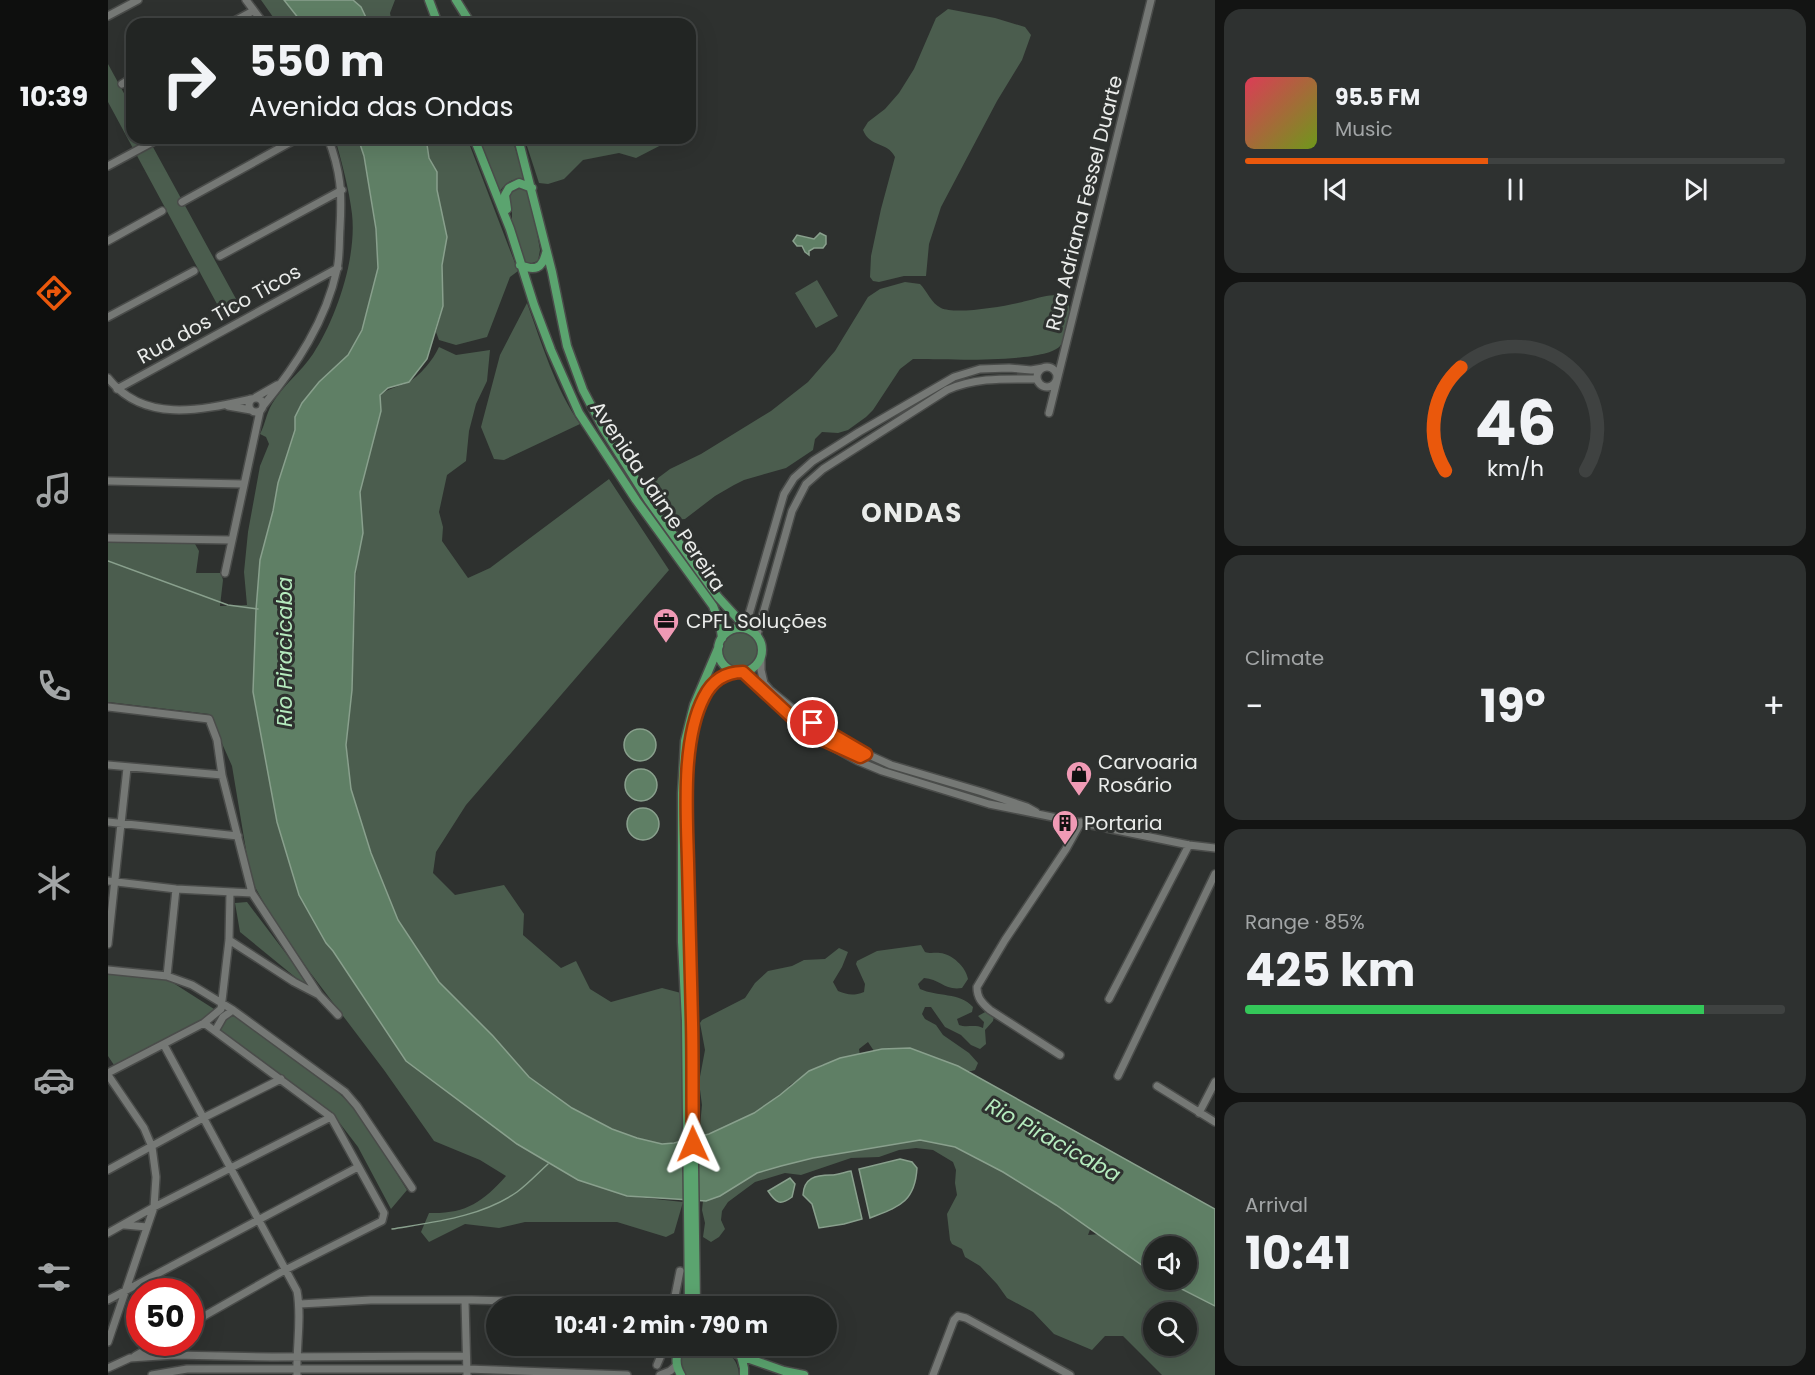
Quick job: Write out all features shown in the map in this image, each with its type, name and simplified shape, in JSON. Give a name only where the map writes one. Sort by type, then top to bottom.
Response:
[{"type":"main road","points":[[429,0],[436,18]]},
{"type":"main road","points":[[456,0],[467,18]]},
{"type":"main road","name":"Avenida Jaime Pereira","points":[[476,144],[510,229],[520,265],[551,350],[579,413],[636,500],[713,606],[720,624],[720,642]]},
{"type":"main road","name":"Avenida Jaime Pereira","points":[[520,144],[547,250],[567,346],[583,390],[603,428],[649,501],[718,597],[744,628]]},
{"type":"main road","points":[[510,229],[505,195],[508,188],[519,183],[532,188]]},
{"type":"main road","points":[[520,265],[536,268],[544,262],[547,250]]},
{"type":"main road","points":[[690,1130],[692,1024],[686,798],[689,759],[694,727],[703,699],[713,684],[739,671],[753,668],[760,659],[762,651],[757,635],[744,628],[731,630],[720,642],[694,705],[685,741],[682,793],[682,942],[696,1296]]},
{"type":"main road","points":[[720,642],[718,653],[723,664],[739,671]]},
{"type":"main road","points":[[689,1296],[692,1210]]},
{"type":"main road","points":[[677,1356],[677,1365],[681,1375]]},
{"type":"main road","points":[[741,1356],[744,1375]]},
{"type":"main road","points":[[741,1356],[784,1371],[804,1375]]},
{"type":"street","points":[[108,16],[138,0]]},
{"type":"street","points":[[246,0],[260,18]]},
{"type":"street","name":"Rua Adriana Fessel Duarte","points":[[1049,413],[1151,0]]},
{"type":"street","points":[[240,18],[254,10]]},
{"type":"street","points":[[122,84],[126,82]]},
{"type":"street","points":[[108,166],[149,144]]},
{"type":"street","points":[[182,202],[287,144]]},
{"type":"street","points":[[222,405],[251,410],[262,408],[302,354],[316,325],[338,268],[342,190],[339,171],[330,144]]},
{"type":"street","points":[[220,256],[342,190]]},
{"type":"street","points":[[108,241],[162,211]]},
{"type":"street","name":"Rua dos Tico Ticos","points":[[117,389],[338,268]]},
{"type":"street","points":[[108,317],[194,271]]},
{"type":"street","points":[[744,628],[759,584],[777,511],[784,494],[794,478],[813,461],[954,377],[980,369],[1031,370],[1043,368],[1053,369],[1057,374],[1057,381],[1048,387],[1041,385],[1037,379],[1037,374],[1043,368]]},
{"type":"street","points":[[108,378],[117,389],[137,402],[157,409],[192,409],[222,405],[254,398],[282,383]]},
{"type":"street","points":[[757,635],[792,511],[800,494],[813,478],[834,461],[954,387],[974,380],[1037,379]]},
{"type":"street","points":[[225,573],[243,484],[262,408],[262,400],[254,398]]},
{"type":"street","points":[[251,410],[248,405],[254,398]]},
{"type":"street","points":[[108,481],[243,484]]},
{"type":"street","points":[[108,538],[231,540]]},
{"type":"street","points":[[760,659],[764,683],[770,690],[813,723],[866,754],[897,767],[1027,807],[1041,815]]},
{"type":"street","points":[[739,671],[796,721],[825,741],[868,765],[989,804],[1189,845],[1215,848]]},
{"type":"street","points":[[108,707],[209,719],[217,740],[222,776],[252,893],[319,995],[338,1015]]},
{"type":"street","points":[[825,741],[860,757],[866,754]]},
{"type":"street","points":[[108,765],[222,776]]},
{"type":"street","points":[[108,944],[112,881],[122,824],[127,768]]},
{"type":"street","points":[[949,791],[977,797],[982,792]]},
{"type":"street","points":[[989,804],[1027,807]]},
{"type":"street","points":[[108,822],[238,836]]},
{"type":"street","points":[[1060,1055],[990,1010],[981,1002],[977,987],[1005,940],[1062,856],[1081,822]]},
{"type":"street","points":[[1109,999],[1189,845]]},
{"type":"street","points":[[1118,1076],[1215,874]]},
{"type":"street","points":[[112,881],[176,889],[252,893]]},
{"type":"street","points":[[167,976],[176,889]]},
{"type":"street","points":[[130,1278],[154,1207],[156,1177],[152,1147],[144,1128],[108,1074],[204,1023],[221,1010],[230,940],[230,892]]},
{"type":"street","points":[[230,940],[294,982],[319,995]]},
{"type":"street","points":[[108,970],[167,976],[192,985],[233,1010],[345,1092],[362,1113],[412,1188]]},
{"type":"street","points":[[215,998],[226,976]]},
{"type":"street","points":[[215,1031],[223,1017],[233,1010]]},
{"type":"street","points":[[204,1023],[331,1117],[384,1214],[382,1221],[285,1270],[204,1316]]},
{"type":"street","points":[[164,1045],[297,1291],[300,1304],[297,1372]]},
{"type":"street","points":[[108,1170],[280,1079]]},
{"type":"street","points":[[1199,1113],[1215,1082]]},
{"type":"street","points":[[1157,1086],[1215,1122]]},
{"type":"street","points":[[108,1233],[154,1207],[331,1117]]},
{"type":"street","points":[[147,1278],[358,1167]]},
{"type":"street","points":[[122,1225],[147,1227]]},
{"type":"street","points":[[675,1296],[680,1271]]},
{"type":"street","points":[[108,1300],[126,1289]]},
{"type":"street","points":[[108,1342],[126,1289]]},
{"type":"street","points":[[300,1304],[371,1300],[486,1301]]},
{"type":"street","points":[[465,1301],[467,1372]]},
{"type":"street","points":[[933,1375],[954,1320],[958,1316],[966,1318],[1070,1375]]},
{"type":"street","points":[[130,1358],[185,1354],[466,1356]]},
{"type":"street","points":[[108,1368],[134,1356]]},
{"type":"street","points":[[657,1365],[660,1356]]},
{"type":"street","points":[[660,1375],[677,1365]]},
{"type":"street","points":[[152,1375],[187,1369],[627,1375]]},
{"type":"shaded area","points":[[261,0],[284,0],[298,18],[274,18]]},
{"type":"shaded area","points":[[353,0],[395,0],[390,13],[391,18],[366,18],[361,7]]},
{"type":"shaded area","points":[[948,9],[995,18],[1025,27],[1031,35],[1022,60],[997,101],[941,207],[929,244],[926,276],[904,276],[879,282],[873,281],[870,277],[871,256],[895,157],[888,149],[870,140],[863,130],[868,122],[885,109],[899,93],[914,69],[936,18]]},
{"type":"shaded area","points":[[108,64],[126,97],[126,135],[108,102]]},
{"type":"shaded area","points":[[131,144],[151,144],[241,308],[224,317]]},
{"type":"shaded area","points":[[336,144],[360,144],[376,229],[378,268],[362,330],[348,355],[319,382],[302,403],[295,417],[295,430],[278,483],[273,511],[253,692],[277,822],[299,895],[326,943],[406,1061],[517,1144],[555,1167],[627,1196],[683,1202],[674,1233],[666,1237],[617,1222],[525,1222],[499,1228],[465,1224],[429,1242],[421,1232],[429,1213],[453,1211],[472,1205],[481,1200],[506,1176],[480,1160],[434,1141],[309,971],[269,912],[251,880],[232,766],[209,714],[108,702],[108,542],[195,544],[199,551],[196,573],[221,573],[223,580],[220,606],[247,605],[244,572],[248,532],[260,466],[269,444],[266,437],[260,434],[276,397],[313,354],[337,306],[348,268],[353,231],[347,186]]},
{"type":"shaded area","points":[[427,144],[469,144],[518,271],[510,277],[487,337],[456,345],[439,340],[436,332],[443,306],[442,265],[447,237],[437,190],[437,172],[429,158]]},
{"type":"shaded area","points":[[480,144],[514,144],[525,181],[511,181],[500,191]]},
{"type":"shaded area","points":[[526,144],[663,144],[636,158],[619,153],[583,160],[564,179],[548,184],[539,183]]},
{"type":"shaded area","points":[[520,188],[528,192],[531,198],[540,250],[538,261],[529,264],[524,262],[512,227],[510,193]]},
{"type":"shaded area","points":[[817,280],[838,316],[816,328],[795,293]]},
{"type":"shaded area","points":[[905,282],[920,284],[934,303],[941,308],[958,311],[995,307],[1049,296],[1065,298],[1069,310],[1064,340],[1060,346],[1050,352],[1034,356],[967,360],[913,359],[900,369],[873,410],[848,430],[838,433],[822,432],[815,439],[813,450],[786,468],[744,480],[715,496],[685,519],[674,520],[661,502],[654,481],[670,469],[701,454],[771,411],[808,382],[835,351],[868,297],[880,289]]},
{"type":"shaded area","points":[[527,303],[556,381],[580,424],[504,460],[494,459],[481,427],[500,355]]},
{"type":"shaded area","points":[[439,347],[456,355],[490,350],[487,381],[476,404],[469,431],[466,461],[447,475],[439,512],[443,527],[442,541],[468,578],[490,568],[609,479],[669,570],[466,805],[436,852],[433,873],[455,895],[504,885],[524,914],[523,935],[561,968],[576,961],[590,989],[611,1002],[662,988],[681,993],[683,1142],[662,1144],[637,1138],[612,1129],[572,1108],[529,1077],[493,1036],[439,982],[398,920],[371,853],[351,789],[346,745],[352,690],[359,492],[381,411],[380,395],[417,376],[430,362]]},
{"type":"shaded area","points":[[740,632],[753,637],[758,650],[753,663],[740,668],[727,663],[722,650],[727,637]]},
{"type":"shaded area","points":[[247,902],[309,984],[306,986],[240,932],[235,903]]},
{"type":"shaded area","points":[[921,945],[925,952],[945,954],[954,959],[967,974],[968,979],[962,988],[951,988],[924,978],[918,984],[920,989],[968,1002],[973,1007],[972,1012],[957,1019],[959,1025],[983,1028],[984,1022],[978,1016],[987,1011],[994,1016],[993,1021],[985,1030],[986,1044],[980,1049],[945,1027],[931,1007],[925,1007],[922,1014],[925,1019],[936,1025],[943,1035],[969,1053],[978,1063],[975,1070],[964,1071],[934,1057],[876,1054],[868,1042],[859,1049],[860,1055],[821,1065],[790,1085],[779,1100],[728,1129],[699,1137],[702,1105],[699,1082],[705,1050],[700,1023],[702,1020],[745,998],[755,983],[768,971],[792,966],[804,960],[825,959],[839,948],[848,952],[833,982],[838,991],[851,994],[864,992],[865,984],[856,964],[857,961],[877,951]]},
{"type":"shaded area","points":[[108,973],[167,979],[215,1011],[203,1021],[116,1068],[108,1056]]},
{"type":"shaded area","points":[[236,1015],[330,1085],[356,1109],[407,1190],[391,1209],[358,1147],[332,1113],[220,1033],[224,1019]]},
{"type":"shaded area","points":[[947,1132],[1091,1227],[1088,1235],[1100,1234],[1143,1261],[1143,1290],[1197,1290],[1197,1284],[1215,1290],[1215,1375],[1162,1375],[1143,1356],[1123,1336],[1105,1336],[1092,1350],[1054,1334],[1033,1312],[1007,1298],[980,1266],[965,1257],[962,1249],[952,1244],[950,1240],[947,1214],[957,1195],[956,1170],[953,1162],[933,1150],[916,1148],[899,1150],[879,1157],[851,1158],[801,1175],[785,1173],[755,1182],[728,1202],[722,1211],[721,1220],[725,1229],[711,1242],[703,1237],[705,1223],[702,1210],[703,1201],[752,1164]]},
{"type":"shaded area","points":[[681,1356],[730,1356],[734,1359],[739,1375],[686,1375]]},
{"type":"water","points":[[284,0],[353,0],[361,7],[366,18],[298,18]]},
{"type":"water","name":"Rio Piracicaba","points":[[360,144],[427,144],[429,158],[437,172],[437,190],[447,237],[442,265],[443,306],[427,359],[409,382],[388,388],[380,395],[381,411],[360,492],[363,533],[355,573],[352,690],[346,745],[351,789],[371,853],[398,920],[439,982],[493,1036],[529,1077],[572,1108],[612,1129],[662,1144],[709,1134],[754,1113],[809,1071],[840,1058],[882,1049],[910,1048],[958,1066],[1215,1209],[1215,1306],[1184,1290],[1197,1290],[1197,1236],[1143,1236],[1143,1266],[1056,1205],[1003,1172],[955,1147],[920,1140],[813,1158],[757,1173],[720,1196],[706,1201],[627,1196],[578,1180],[517,1144],[406,1061],[326,943],[299,895],[277,822],[253,692],[260,560],[278,483],[295,430],[295,417],[302,403],[319,382],[348,355],[362,330],[378,268],[376,229]]},
{"type":"water","points":[[820,233],[826,236],[826,244],[823,248],[814,248],[809,251],[809,255],[802,246],[797,246],[793,241],[797,235],[814,239]]},
{"type":"water","points":[[640,729],[651,734],[656,745],[651,756],[640,761],[629,756],[624,745],[629,734]]},
{"type":"water","points":[[641,769],[652,774],[657,785],[652,796],[641,801],[630,796],[625,785],[630,774]]},
{"type":"water","points":[[643,808],[654,813],[659,824],[654,835],[643,840],[632,835],[627,824],[632,813]]},
{"type":"water","points":[[900,1159],[912,1162],[917,1168],[913,1189],[897,1207],[870,1218],[859,1169]]},
{"type":"water","points":[[851,1171],[862,1219],[819,1228],[812,1204],[803,1195],[808,1181],[815,1177]]},
{"type":"water","points":[[790,1178],[795,1184],[792,1197],[784,1202],[776,1201],[768,1191]]},
{"type":"waterway","points":[[108,561],[228,605],[258,609]]},
{"type":"waterway","points":[[392,1229],[457,1217],[488,1207],[517,1192],[548,1164]]},
{"type":"place","name":"CPFL Soluções","points":[[666,644]]},
{"type":"place","name":"Carvoaria Rosário","points":[[1079,797]]},
{"type":"place","name":"Portaria","points":[[1065,846]]},
{"type":"district","name":"ONDAS","points":[[912,513]]},
{"type":"route","points":[[693,1144],[686,798],[690,744],[694,727],[703,699],[713,684],[734,671],[743,672],[796,721],[825,741],[860,757],[866,754],[813,723]]}]
